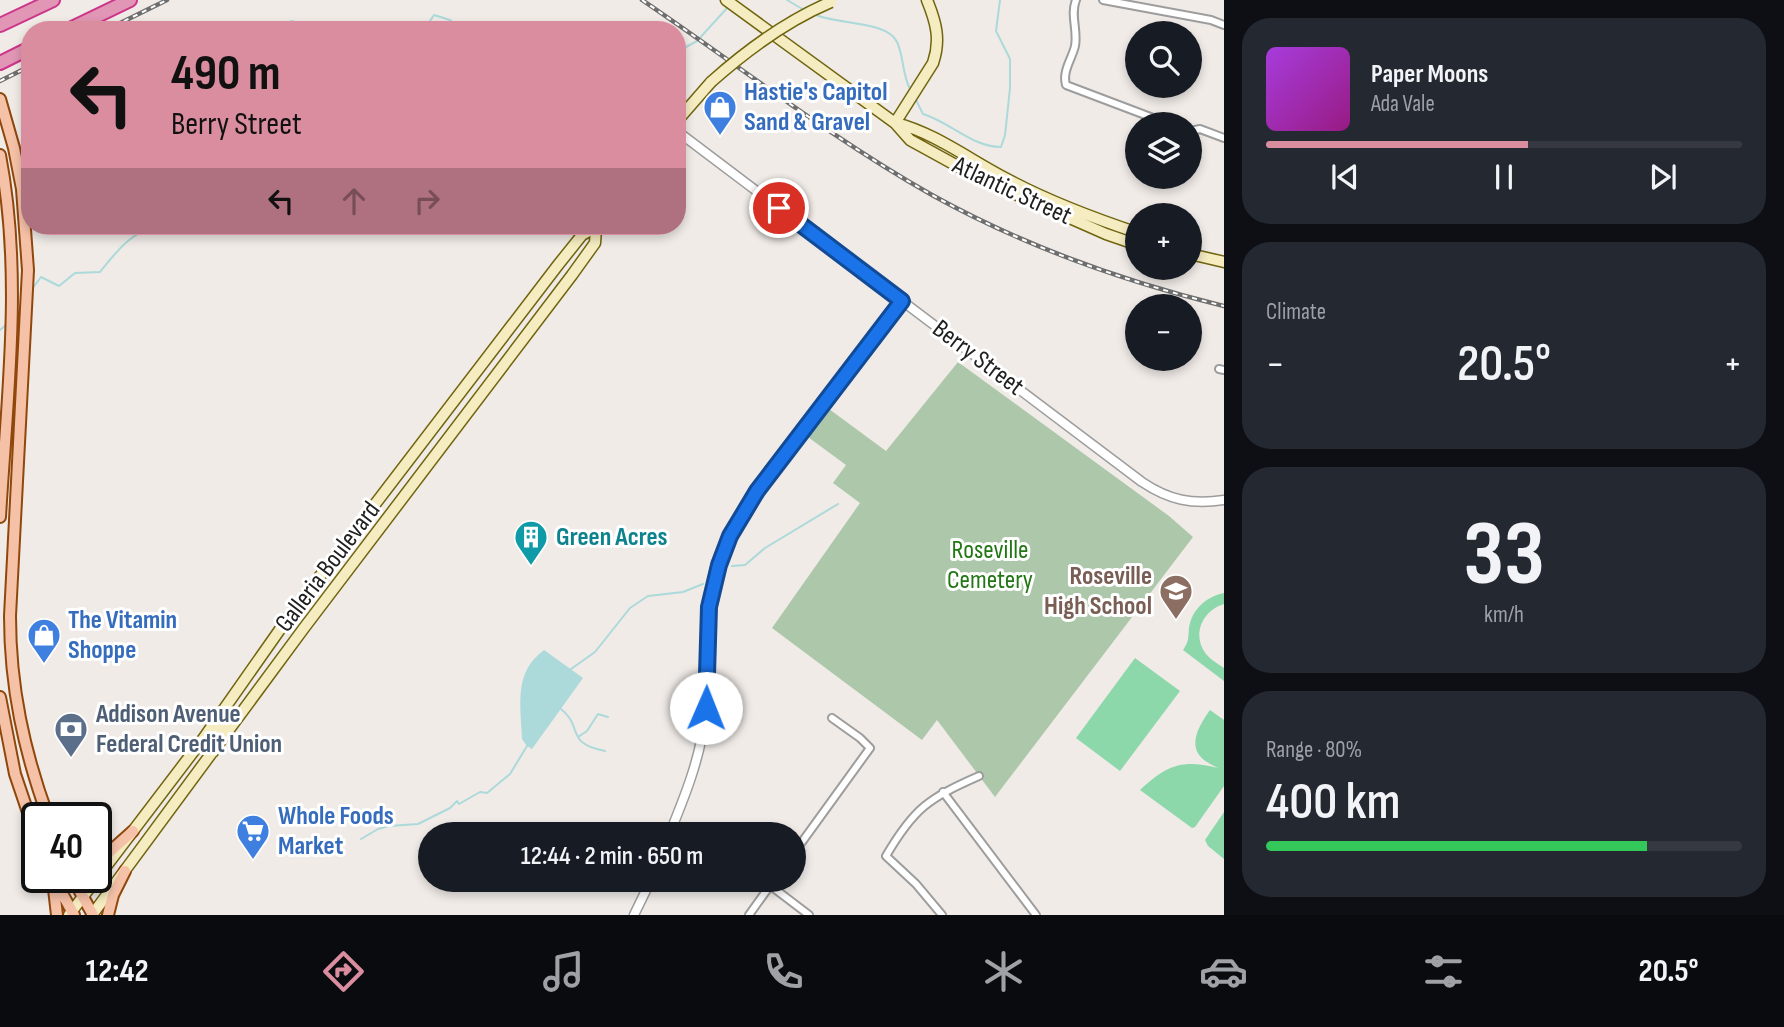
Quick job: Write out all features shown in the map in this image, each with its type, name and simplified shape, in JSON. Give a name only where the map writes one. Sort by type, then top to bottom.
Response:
[{"type":"highway","points":[[0,25],[52,0]]},
{"type":"highway","points":[[87,21],[130,0]]},
{"type":"highway","points":[[0,63],[21,52]]},
{"type":"main road","name":"Atlantic Street","points":[[726,0],[895,123],[910,140],[981,179],[1125,241]]},
{"type":"main road","points":[[895,123],[937,53],[936,24],[927,0]]},
{"type":"main road","points":[[686,111],[711,82],[759,42],[810,11],[833,1]]},
{"type":"main road","points":[[0,99],[21,184]]},
{"type":"main road","name":"Atlantic Street","points":[[895,123],[918,128],[1020,186],[1125,228]]},
{"type":"main road","points":[[0,155],[12,242],[13,286],[0,517]]},
{"type":"main road","points":[[1026,200],[1037,200],[1096,225],[1107,222]]},
{"type":"main road","points":[[26,235],[28,285],[5,636],[19,722],[43,802]]},
{"type":"main road","name":"Galleria Boulevard","points":[[72,914],[187,761],[288,618],[582,235]]},
{"type":"main road","name":"Galleria Boulevard","points":[[93,915],[572,275],[594,243],[596,235]]},
{"type":"main road","points":[[1202,257],[1224,262]]},
{"type":"main road","points":[[213,752],[211,741],[248,687],[251,672]]},
{"type":"main road","points":[[0,697],[15,774],[24,802]]},
{"type":"main road","points":[[112,850],[133,831]]},
{"type":"main road","points":[[108,915],[115,890],[125,871]]},
{"type":"main road","points":[[55,893],[57,915]]},
{"type":"main road","points":[[61,893],[72,914]]},
{"type":"main road","points":[[80,893],[93,915]]},
{"type":"street","points":[[1076,0],[1073,14],[1076,40],[1065,76],[1066,85],[1137,112]]},
{"type":"street","points":[[1103,0],[1211,20],[1224,26]]},
{"type":"street","points":[[1202,130],[1224,138]]},
{"type":"street","name":"Berry Street","points":[[686,138],[1154,491],[1187,502],[1224,500]]},
{"type":"street","points":[[676,822],[700,750],[706,708],[707,618],[715,577],[726,546],[739,517],[757,491],[902,301]]},
{"type":"street","points":[[806,836],[870,748],[832,718]]},
{"type":"street","points":[[942,915],[916,884],[886,856],[921,808],[943,792],[979,776]]},
{"type":"street","points":[[943,792],[1036,915]]},
{"type":"street","points":[[635,915],[646,892]]},
{"type":"street","points":[[749,915],[766,892]]},
{"type":"street","points":[[782,892],[809,915]]},
{"type":"green space","name":"Roseville Cemetery","points":[[958,362],[1169,516],[1193,537],[995,797],[937,720],[922,740],[772,628],[860,503],[833,483],[846,465],[808,437],[829,409],[886,451]]},
{"type":"green space","points":[[1224,593],[1224,604],[1205,617],[1200,639],[1206,654],[1224,668],[1224,681],[1183,650],[1193,615],[1211,597]]},
{"type":"green space","points":[[1135,658],[1180,691],[1120,771],[1076,738]]},
{"type":"green space","points":[[1210,710],[1224,720],[1224,786],[1192,828],[1140,790],[1176,766],[1194,764],[1218,768],[1204,760],[1195,742],[1199,728]]},
{"type":"green space","points":[[1224,812],[1224,859],[1208,846],[1205,840]]},
{"type":"water","points":[[544,650],[583,678],[532,749],[522,739],[521,690],[527,669]]},
{"type":"waterway","points":[[787,0],[804,10]]},
{"type":"waterway","points":[[916,100],[923,114],[980,143],[1001,147],[1005,135],[1010,88],[1010,59],[996,31],[1000,0]]},
{"type":"waterway","points":[[686,47],[697,41],[728,7]]},
{"type":"waterway","points":[[430,21],[434,15],[451,21]]},
{"type":"waterway","points":[[816,15],[873,27],[892,35],[897,42],[910,89]]},
{"type":"waterway","points":[[32,289],[41,277],[59,286],[75,273],[100,272],[118,250],[136,235]]},
{"type":"waterway","points":[[0,330],[7,324]]},
{"type":"waterway","points":[[732,566],[745,565],[765,548],[838,504]]},
{"type":"waterway","points":[[571,669],[595,652],[630,608],[648,596],[683,592],[703,584]]},
{"type":"waterway","points":[[561,709],[584,744],[605,751]]},
{"type":"waterway","points":[[578,737],[587,731],[598,714],[608,717]]},
{"type":"waterway","points":[[361,839],[389,826],[418,824],[450,808],[457,801],[459,804],[480,792],[487,793],[510,774],[527,746]]},
{"type":"railway","points":[[124,21],[167,0]]},
{"type":"railway","points":[[642,0],[672,21]]},
{"type":"railway","points":[[686,31],[858,150],[967,213],[1074,260],[1148,285],[1224,306]]},
{"type":"railway","points":[[0,81],[21,70]]},
{"type":"place","name":"Hastie's Capitol Sand & Gravel","points":[[720,137]]},
{"type":"place","name":"Green Acres","points":[[531,567]]},
{"type":"place","name":"Roseville High School","points":[[1176,621]]},
{"type":"place","name":"The Vitamin Shoppe","points":[[44,665]]},
{"type":"place","name":"Addison Avenue Federal Credit Union","points":[[71,759]]},
{"type":"place","name":"Whole Foods Market","points":[[253,861]]},
{"type":"route","points":[[706,708],[706,627],[709,607],[715,577],[739,517],[902,301],[779,208]]}]
